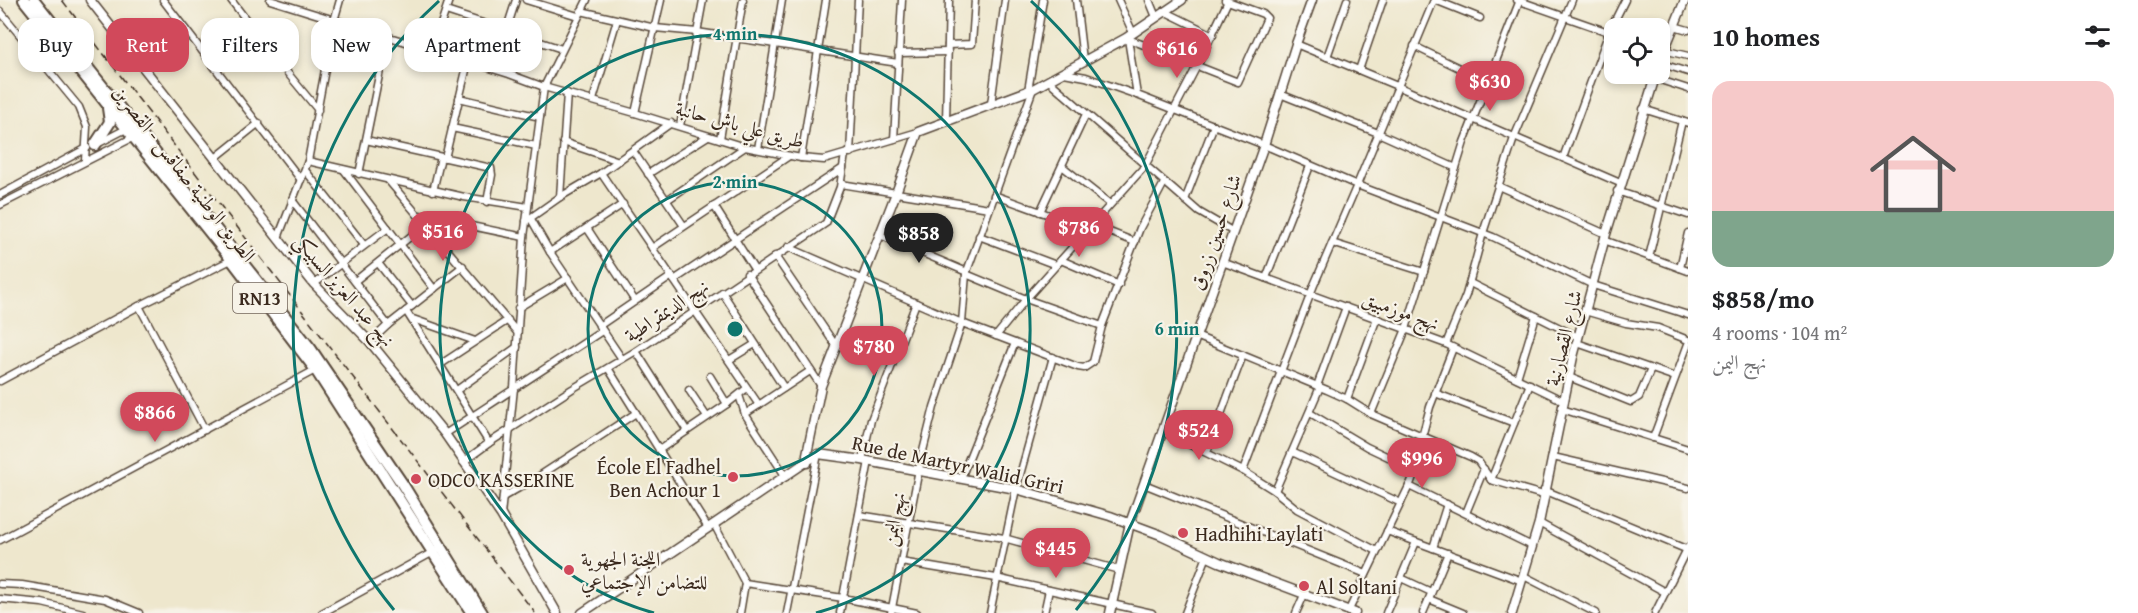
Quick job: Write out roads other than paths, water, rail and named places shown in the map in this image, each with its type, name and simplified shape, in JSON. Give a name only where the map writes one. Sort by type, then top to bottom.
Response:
[{"type":"main road","name":"الطريق الوطنية صفاقس - القصرين","points":[[24,0],[108,105],[133,131]]},
{"type":"main road","name":"الطريق الوطنية صفاقس - القصرين","points":[[34,0],[133,131],[235,257],[319,368],[389,473],[437,550],[472,613]]},
{"type":"main road","points":[[90,147],[110,122],[108,105]]},
{"type":"main road","name":"الطريق الوطنية صفاقس - القصرين","points":[[437,550],[482,613]]},
{"type":"street","name":"نهج عبد العزيز السبيكي","points":[[90,0],[106,20]]},
{"type":"street","points":[[163,0],[177,18]]},
{"type":"street","points":[[231,0],[318,110]]},
{"type":"street","name":"طريق علي باش حانبة","points":[[270,0],[325,18]]},
{"type":"street","points":[[295,8],[297,0]]},
{"type":"street","points":[[335,18],[340,0]]},
{"type":"street","points":[[510,18],[516,0]]},
{"type":"street","points":[[526,0],[654,28],[697,32],[898,63]]},
{"type":"street","points":[[501,516],[514,388],[524,237],[544,87],[587,0]]},
{"type":"street","points":[[635,113],[661,0]]},
{"type":"street","points":[[680,126],[703,0]]},
{"type":"street","points":[[720,139],[743,0]]},
{"type":"street","points":[[758,149],[782,0]]},
{"type":"street","points":[[801,158],[826,0]]},
{"type":"street","name":"نهج الديمقراطية","points":[[463,462],[489,442],[636,351],[754,269],[826,223],[841,184],[847,153],[858,0]]},
{"type":"street","points":[[894,139],[902,0]]},
{"type":"street","points":[[945,121],[950,0]]},
{"type":"street","points":[[898,53],[972,44],[975,0]]},
{"type":"street","points":[[991,104],[1005,0]]},
{"type":"street","name":"نهج اليمن","points":[[892,611],[919,470],[934,407],[962,323],[966,273],[1030,90],[1043,0]]},
{"type":"street","points":[[1076,0],[1083,60]]},
{"type":"street","points":[[1118,0],[1129,37],[1137,95]]},
{"type":"street","points":[[1149,0],[1156,17]]},
{"type":"street","name":"شارع حسين زروق","points":[[1110,609],[1130,523],[1264,145],[1312,0]]},
{"type":"street","points":[[1327,57],[1347,0]]},
{"type":"street","points":[[1359,70],[1383,0]]},
{"type":"street","points":[[1243,471],[1310,294],[1434,0],[1480,18]]},
{"type":"street","points":[[1371,414],[1406,329],[1464,142],[1474,121],[1518,0],[1604,31]]},
{"type":"street","points":[[1446,344],[1470,283],[1483,233],[1514,138],[1572,0]]},
{"type":"street","points":[[1617,18],[1625,0]]},
{"type":"street","points":[[1670,33],[1685,0]]},
{"type":"street","points":[[444,18],[446,1]]},
{"type":"street","name":"طريق علي باش حانبة","points":[[498,72],[745,147],[824,160],[918,132],[1030,90],[1129,37],[1179,1]]},
{"type":"street","points":[[996,336],[1026,299],[1145,166],[1197,66],[1213,35],[1226,1],[1263,14],[1267,18],[1240,81],[1234,81],[1197,66],[1129,37]]},
{"type":"street","points":[[0,11],[84,116],[90,147],[85,160]]},
{"type":"street","points":[[446,11],[467,18]]},
{"type":"street","points":[[1166,12],[1213,35]]},
{"type":"street","points":[[593,100],[616,20]]},
{"type":"street","points":[[1674,26],[1688,30]]},
{"type":"street","points":[[189,34],[301,180]]},
{"type":"street","points":[[542,43],[562,49]]},
{"type":"street","points":[[1296,44],[1563,158],[1661,206],[1688,215]]},
{"type":"street","points":[[1414,46],[1488,82]]},
{"type":"street","points":[[1563,158],[1604,51]]},
{"type":"street","points":[[1670,51],[1688,56]]},
{"type":"street","points":[[1670,66],[1688,72]]},
{"type":"street","name":"نهج عبد العزيز السبيكي","points":[[147,72],[314,284],[370,342],[445,434],[501,516],[557,613]]},
{"type":"street","points":[[278,238],[308,162],[325,72]]},
{"type":"street","points":[[359,174],[380,72]]},
{"type":"street","points":[[433,191],[466,72]]},
{"type":"street","points":[[1063,73],[1086,77],[1214,125],[1357,185],[1483,233],[1593,285],[1688,315]]},
{"type":"street","points":[[1049,81],[1199,212],[1232,231]]},
{"type":"street","points":[[1670,82],[1688,89]]},
{"type":"street","name":"شارع القصارنية","points":[[1514,612],[1539,523],[1578,340],[1619,187],[1652,84]]},
{"type":"street","points":[[560,197],[567,93]]},
{"type":"street","points":[[1280,94],[1378,133],[1456,168]]},
{"type":"street","points":[[459,98],[540,117]]},
{"type":"street","points":[[1643,109],[1685,122],[1649,256]]},
{"type":"street","points":[[1040,212],[1086,114]]},
{"type":"street","points":[[214,159],[259,123]]},
{"type":"street","points":[[528,220],[560,197],[619,161],[671,123]]},
{"type":"street","points":[[1185,200],[1214,125]]},
{"type":"street","points":[[452,128],[536,146]]},
{"type":"street","points":[[0,195],[90,147],[133,131]]},
{"type":"street","points":[[0,205],[85,160],[133,131]]},
{"type":"street","points":[[807,463],[821,386],[918,132]]},
{"type":"street","points":[[648,174],[708,136]]},
{"type":"street","points":[[366,140],[492,169],[487,202]]},
{"type":"street","points":[[563,142],[619,161]]},
{"type":"street","points":[[667,200],[745,147]]},
{"type":"street","points":[[633,151],[684,226]]},
{"type":"street","points":[[652,248],[789,156]]},
{"type":"street","points":[[308,162],[433,191],[487,202],[528,207]]},
{"type":"street","points":[[1062,166],[1110,204]]},
{"type":"street","points":[[1266,278],[1310,166]]},
{"type":"street","points":[[445,434],[601,328],[635,301],[843,168]]},
{"type":"street","points":[[305,170],[364,245]]},
{"type":"street","points":[[344,170],[434,289]]},
{"type":"street","points":[[601,173],[759,405]]},
{"type":"street","points":[[388,180],[517,332]]},
{"type":"street","points":[[788,247],[962,323],[1078,368],[1089,366],[1093,362],[1102,326],[1140,228],[1164,183]]},
{"type":"street","points":[[841,184],[989,208]]},
{"type":"street","points":[[1498,186],[1605,237],[1688,271]]},
{"type":"street","points":[[994,195],[1135,242]]},
{"type":"street","points":[[292,200],[388,325]]},
{"type":"street","points":[[550,252],[623,204]]},
{"type":"street","points":[[714,206],[754,269]]},
{"type":"street","points":[[418,215],[524,237]]},
{"type":"street","points":[[528,220],[622,359]]},
{"type":"street","points":[[355,281],[426,224]]},
{"type":"street","points":[[314,284],[388,228]]},
{"type":"street","points":[[587,228],[635,301]]},
{"type":"street","points":[[1680,268],[1688,233]]},
{"type":"street","points":[[880,235],[1026,299],[1102,326]]},
{"type":"street","points":[[979,236],[1119,285]]},
{"type":"street","points":[[1332,243],[1424,272]]},
{"type":"street","points":[[775,256],[836,346]]},
{"type":"street","points":[[0,381],[235,257]]},
{"type":"street","name":"نهج موزمبيق","points":[[1222,262],[1446,344],[1530,384],[1563,405],[1688,449]]},
{"type":"street","points":[[378,263],[409,309],[412,319],[489,442]]},
{"type":"street","points":[[370,342],[463,266]]},
{"type":"street","points":[[747,274],[821,386]]},
{"type":"street","points":[[518,308],[568,278]]},
{"type":"street","points":[[1470,283],[1578,340],[1675,377]]},
{"type":"street","points":[[722,292],[784,388]]},
{"type":"street","points":[[840,613],[859,515],[871,420],[916,303]]},
{"type":"street","points":[[139,306],[205,430]]},
{"type":"street","points":[[1275,491],[1310,413],[1346,307]]},
{"type":"street","points":[[1586,311],[1626,323],[1658,328],[1688,342],[1653,438]]},
{"type":"street","points":[[1517,378],[1536,316]]},
{"type":"street","points":[[1347,399],[1377,318]]},
{"type":"street","points":[[412,319],[475,341]]},
{"type":"street","points":[[441,364],[508,320]]},
{"type":"street","points":[[1196,336],[1347,399],[1371,414],[1471,457],[1478,461],[1491,480],[1544,492],[1688,549],[1655,613]]},
{"type":"street","points":[[961,478],[1015,343]]},
{"type":"street","points":[[729,360],[755,344]]},
{"type":"street","points":[[457,390],[517,347]]},
{"type":"street","points":[[1350,612],[1366,574],[1410,486],[1422,450],[1422,437],[1435,393],[1453,348]]},
{"type":"street","points":[[636,351],[687,431]]},
{"type":"street","points":[[1207,452],[1243,355]]},
{"type":"street","points":[[990,613],[1016,489],[1053,357]]},
{"type":"street","points":[[0,540],[319,368]]},
{"type":"street","points":[[608,368],[659,450],[711,526],[745,583],[740,613]]},
{"type":"street","points":[[1569,377],[1632,402],[1639,397],[1651,369]]},
{"type":"street","points":[[745,414],[810,370]]},
{"type":"street","points":[[710,376],[727,404]]},
{"type":"street","points":[[1491,480],[1530,384]]},
{"type":"street","points":[[659,450],[747,388]]},
{"type":"street","points":[[689,390],[707,417]]},
{"type":"street","points":[[1435,393],[1514,423]]},
{"type":"street","points":[[739,395],[745,414],[786,477]]},
{"type":"street","points":[[503,497],[533,480],[636,412]]},
{"type":"street","points":[[1310,413],[1367,447],[1416,470]]},
{"type":"street","points":[[1164,432],[1243,471],[1275,491],[1297,509],[1377,551]]},
{"type":"street","points":[[1292,452],[1401,503]]},
{"type":"street","points":[[582,613],[818,454]]},
{"type":"street","points":[[787,613],[818,454]]},
{"type":"street","name":"Rue de Martyr Walid Griri","points":[[818,454],[919,470],[1016,489],[1130,523],[1350,612]]},
{"type":"street","points":[[1553,457],[1688,488]]},
{"type":"street","points":[[1466,513],[1484,469]]},
{"type":"street","points":[[1144,484],[1366,574]]},
{"type":"street","points":[[1410,486],[1532,546]]},
{"type":"street","points":[[1433,548],[1447,504]]},
{"type":"street","points":[[859,515],[1004,538],[1119,570]]},
{"type":"street","points":[[1539,523],[1665,592]]},
{"type":"street","points":[[1387,531],[1523,579],[1596,613]]},
{"type":"street","points":[[1386,613],[1416,542]]},
{"type":"street","points":[[322,613],[437,550]]},
{"type":"street","points":[[1423,613],[1448,553]]},
{"type":"street","points":[[1185,613],[1207,556]]},
{"type":"street","points":[[901,562],[996,578],[1049,590],[1110,609],[1152,613]]},
{"type":"street","points":[[1401,578],[1463,613]]},
{"type":"street","points":[[745,583],[843,598],[892,611],[917,613]]},
{"type":"street","points":[[0,584],[22,585],[105,599],[139,613]]},
{"type":"street","points":[[1044,613],[1049,590]]},
{"type":"street","points":[[1296,613],[1304,595]]},
{"type":"street","points":[[0,599],[42,603],[83,613]]},
{"type":"street","points":[[42,603],[46,613]]},
{"type":"railway","points":[[62,0],[535,613]]},
{"type":"place","name":"École El Fadhel Ben Achour 1","points":[[733,477]]},
{"type":"place","name":"ODCO KASSERINE","points":[[416,479]]},
{"type":"place","name":"Hadhihi Laylati","points":[[1183,533]]},
{"type":"place","name":"اللجنة الجهوية للتضامن الإجتماعي","points":[[569,570]]},
{"type":"place","name":"Al Soltani","points":[[1304,586]]}]
